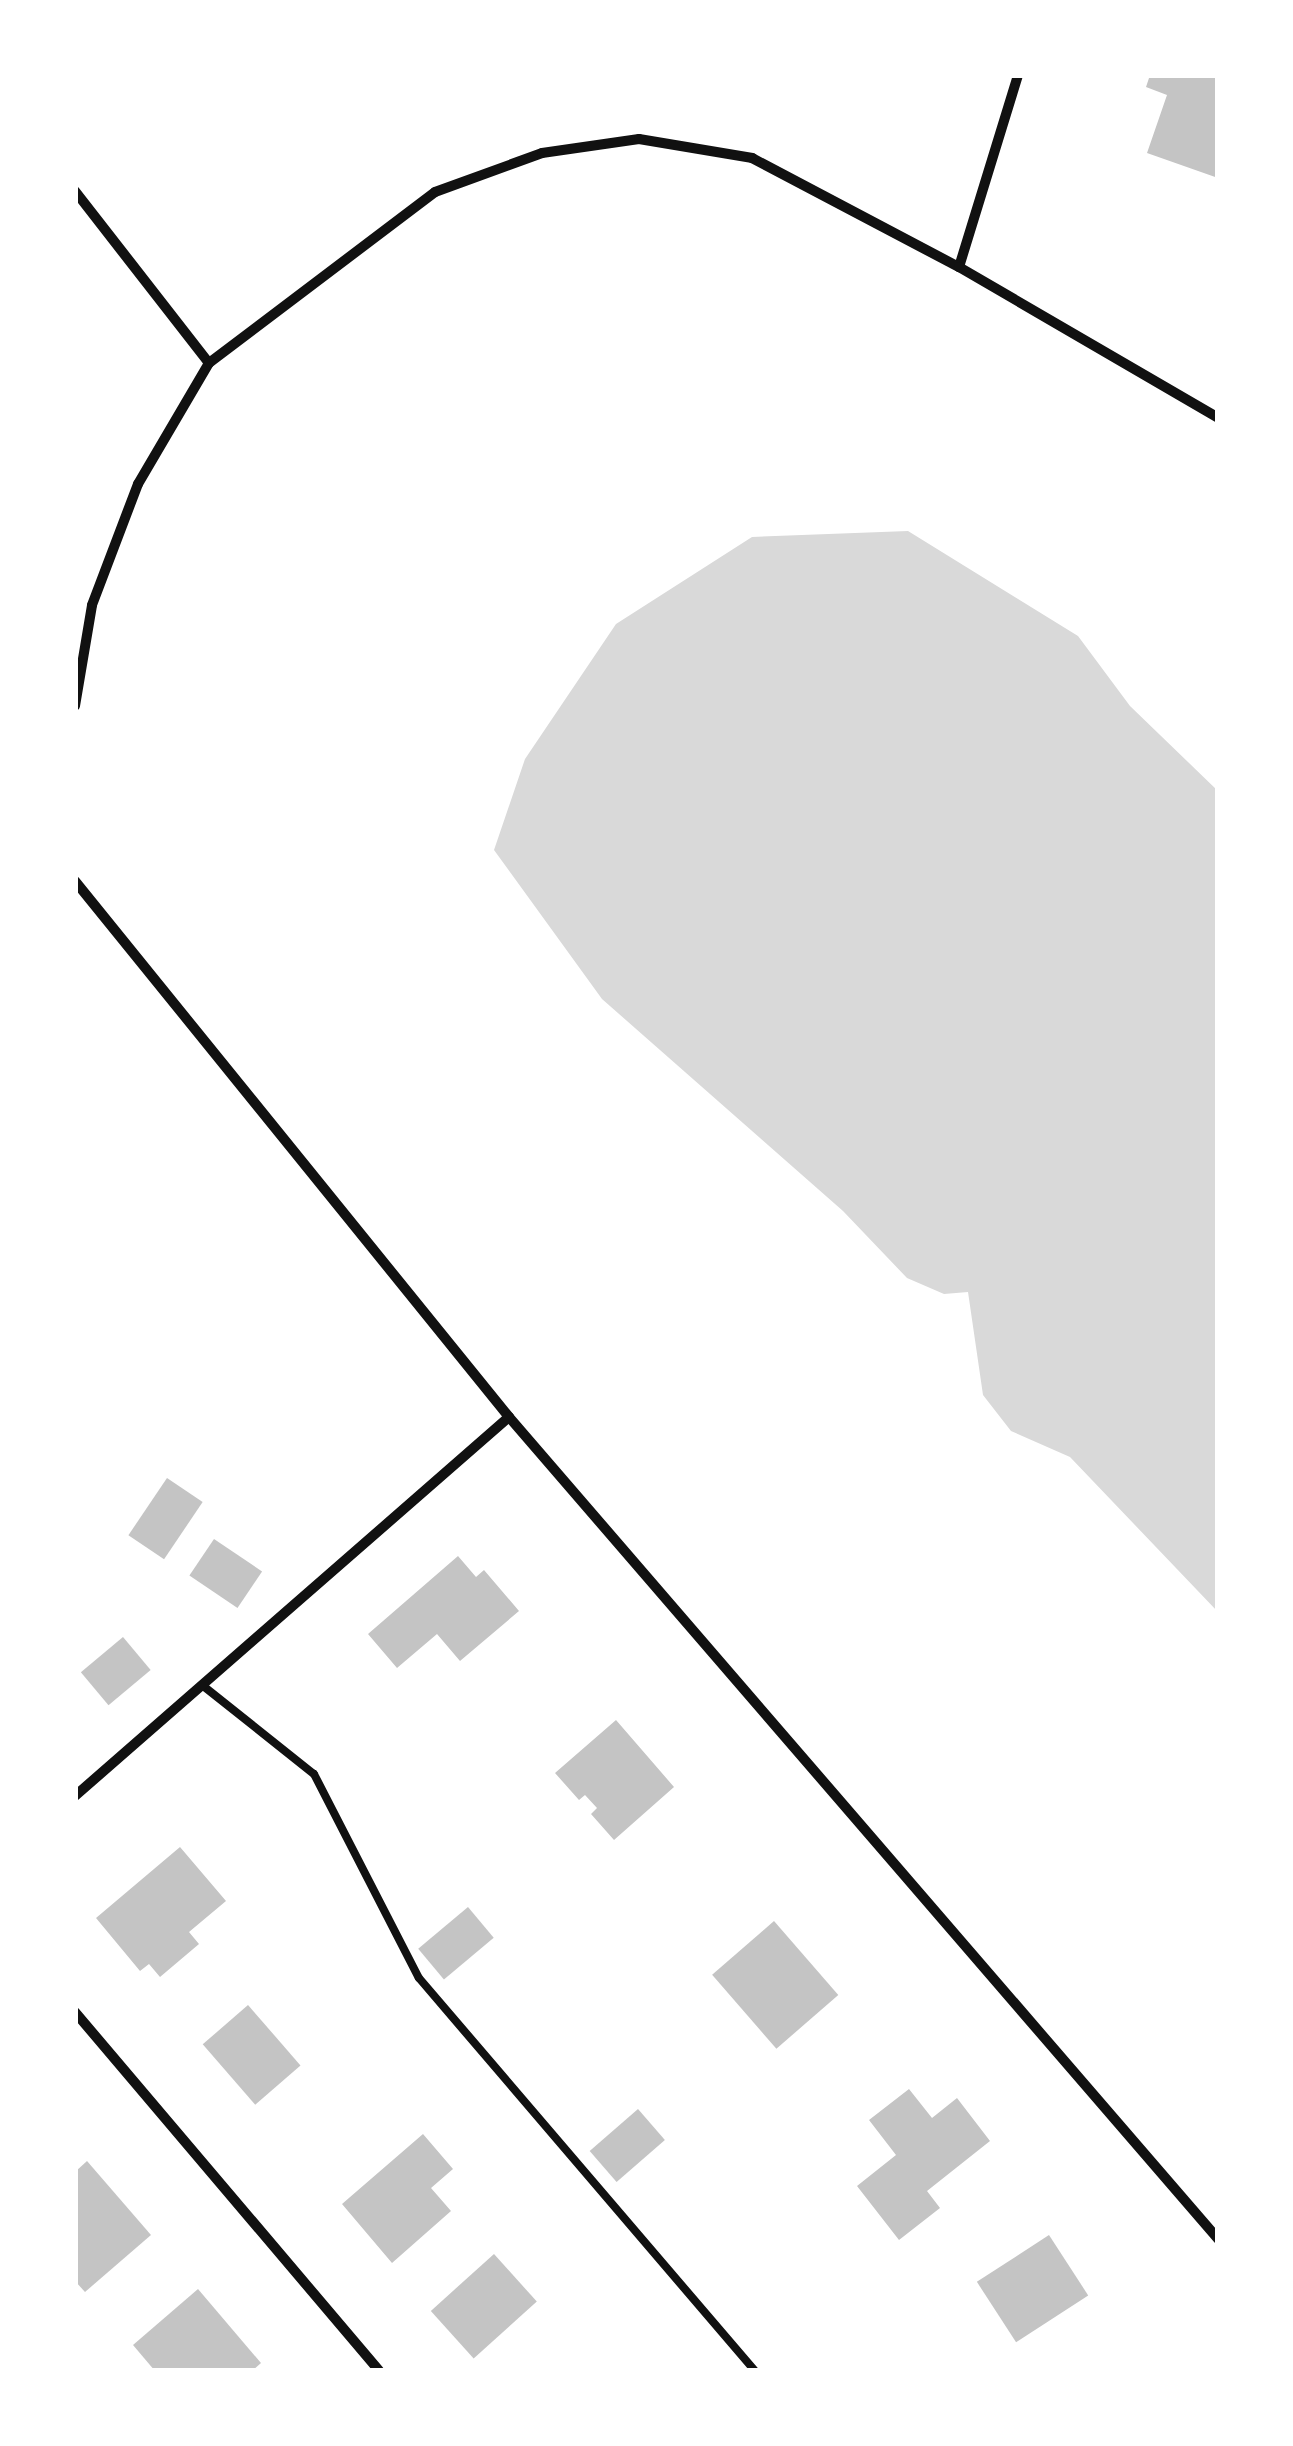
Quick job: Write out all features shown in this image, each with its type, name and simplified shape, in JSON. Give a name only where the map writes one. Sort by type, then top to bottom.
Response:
[{"type":"street","points":[[959,267],[1018,75]]},
{"type":"street","points":[[75,706],[92,605],[132,501],[209,363],[435,192],[542,153],[639,139],[752,158],[959,267],[1218,418]]},
{"type":"street","points":[[75,191],[209,363]]},
{"type":"street","points":[[75,881],[509,1417],[1218,2239]]},
{"type":"street","points":[[75,1796],[509,1417]]},
{"type":"street","points":[[75,2012],[379,2371]]},
{"type":"lane","points":[[202,1685],[314,1774],[420,1978],[755,2371]]},
{"type":"shaded area","points":[[908,531],[1078,636],[1130,706],[1218,791],[1218,1612],[1070,1457],[1011,1431],[983,1395],[968,1292],[944,1294],[907,1278],[843,1211],[602,999],[494,850],[525,759],[616,624],[752,537]]},
{"type":"building","points":[[1150,75],[1218,75],[1218,178],[1147,153],[1167,95],[1146,87]]},
{"type":"building","points":[[167,1478],[203,1502],[164,1559],[128,1535]]},
{"type":"building","points":[[214,1539],[262,1571],[237,1608],[189,1575]]},
{"type":"building","points":[[458,1556],[476,1577],[484,1570],[519,1611],[460,1661],[437,1634],[397,1668],[368,1634]]},
{"type":"building","points":[[123,1637],[151,1670],[109,1705],[81,1672]]},
{"type":"building","points":[[616,1720],[674,1787],[614,1840],[591,1814],[597,1808],[585,1795],[579,1800],[555,1773]]},
{"type":"building","points":[[180,1847],[226,1901],[189,1932],[199,1944],[160,1977],[149,1964],[140,1971],[96,1918]]},
{"type":"building","points":[[468,1907],[494,1938],[444,1979],[418,1949]]},
{"type":"building","points":[[774,1921],[838,1995],[776,2049],[712,1975]]},
{"type":"building","points":[[248,2005],[300,2065],[255,2105],[203,2044]]},
{"type":"building","points":[[909,2089],[932,2118],[957,2098],[990,2141],[927,2191],[940,2208],[899,2240],[857,2186],[896,2155],[869,2120]]},
{"type":"building","points":[[638,2109],[665,2140],[617,2182],[590,2151]]},
{"type":"building","points":[[423,2134],[453,2169],[431,2188],[451,2211],[392,2263],[342,2204]]},
{"type":"building","points":[[87,2161],[151,2235],[85,2292],[75,2281],[75,2172]]},
{"type":"building","points":[[1049,2235],[1088,2295],[1016,2342],[977,2282]]},
{"type":"building","points":[[494,2254],[537,2302],[474,2358],[431,2311]]},
{"type":"building","points":[[198,2289],[261,2363],[252,2371],[155,2371],[133,2345]]}]
